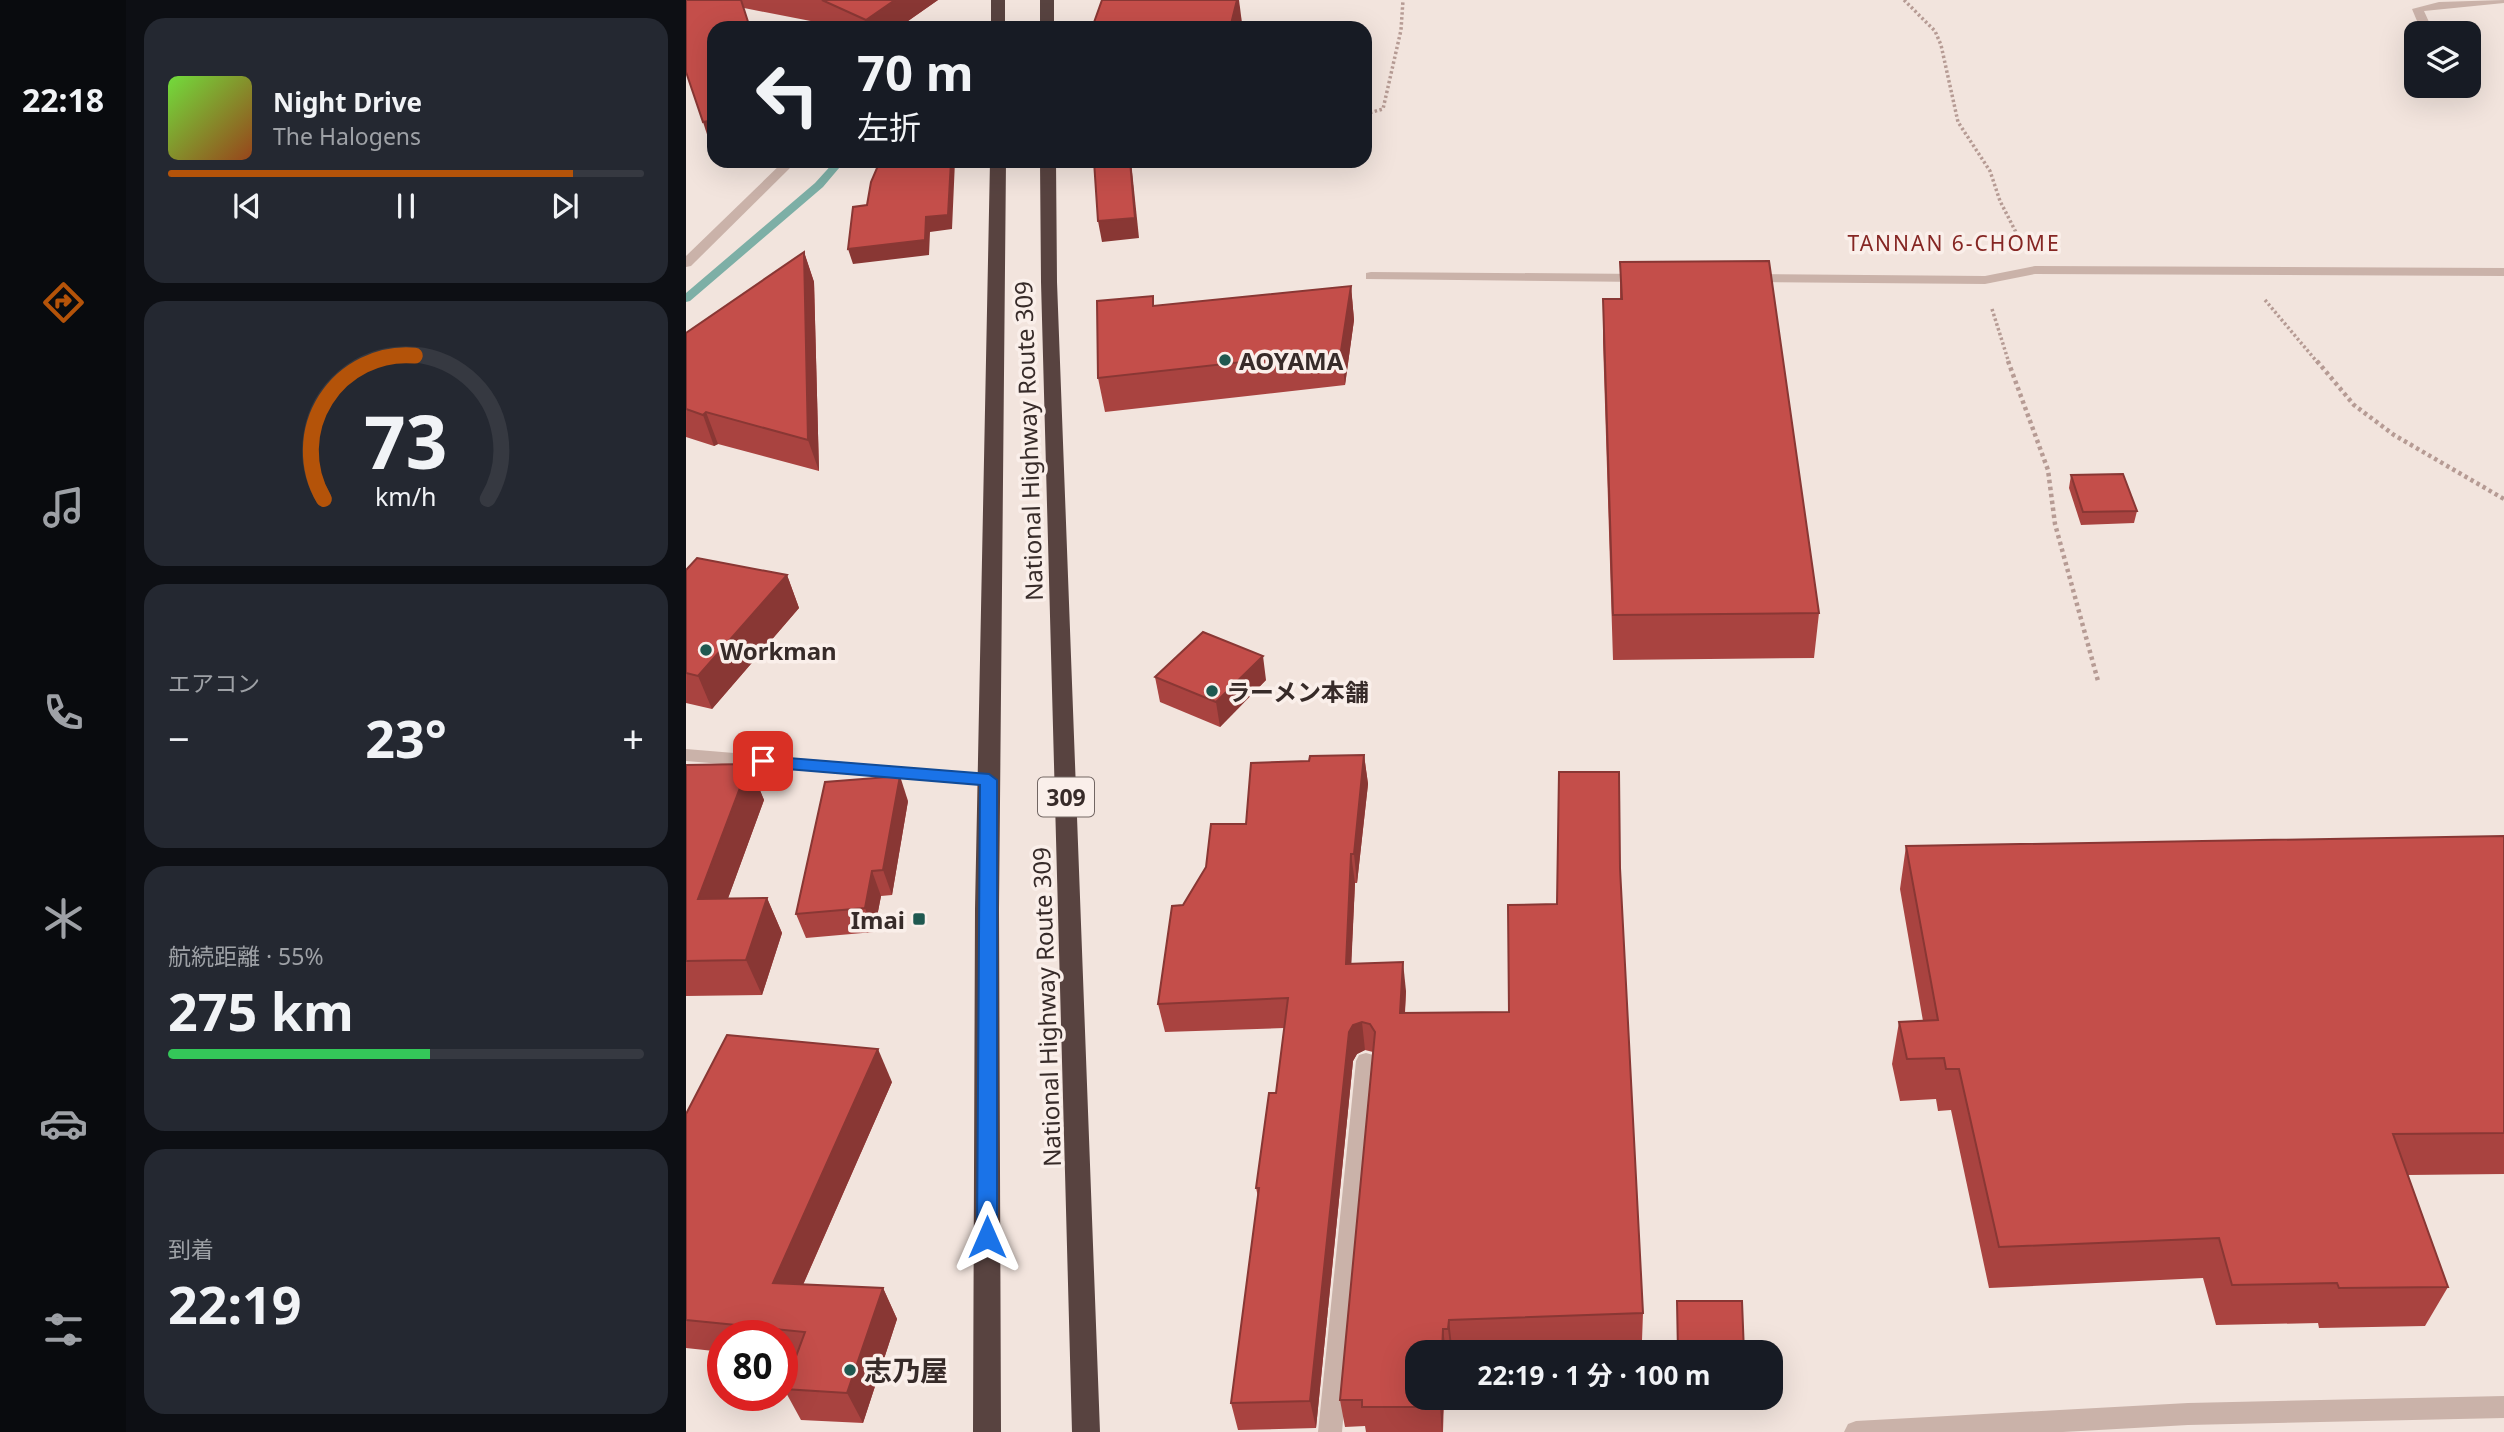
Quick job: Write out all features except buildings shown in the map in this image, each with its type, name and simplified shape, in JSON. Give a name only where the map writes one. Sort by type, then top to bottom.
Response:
[{"type":"highway","points":[[998,0],[998,21]]},
{"type":"highway","points":[[1046,0],[1047,21]]},
{"type":"highway","name":"National Highway Route 309","points":[[987,1432],[989,780],[998,168]]},
{"type":"highway","name":"National Highway Route 309","points":[[1048,168],[1086,1432]]},
{"type":"street","points":[[2423,21],[2418,9],[2432,4],[2486,5],[2502,0]]},
{"type":"street","points":[[686,263],[784,168]]},
{"type":"street","points":[[1734,278],[1985,280],[2035,270],[2504,272]]},
{"type":"street","points":[[1371,276],[1664,278]]},
{"type":"street","points":[[686,755],[989,780]]},
{"type":"street","points":[[1330,1432],[1366,1061]]},
{"type":"street","points":[[1856,1432],[2188,1414],[2504,1407]]},
{"type":"path","points":[[1372,112],[1383,109],[1401,30],[1403,0]]},
{"type":"path","points":[[1904,0],[1935,31],[1941,45],[1958,122],[1990,171],[2000,201],[2035,270]]},
{"type":"path","points":[[2239,271],[2354,405],[2394,435],[2504,499]]},
{"type":"path","points":[[1985,280],[1997,332],[2048,470],[2055,524],[2098,681]]},
{"type":"waterway","points":[[686,299],[819,185],[834,168]]},
{"type":"place","name":"AOYAMA","points":[[1225,360]]},
{"type":"place","name":"Workman","points":[[706,650]]},
{"type":"place","name":"ラーメン本舗","points":[[1212,691]]},
{"type":"place","name":"Imai","points":[[919,919]]},
{"type":"place","name":"志乃屋","points":[[850,1370]]},
{"type":"district","name":"TANNAN 6-CHOME","points":[[1954,243]]},
{"type":"route","points":[[763,761],[989,780],[987,1237]]}]
